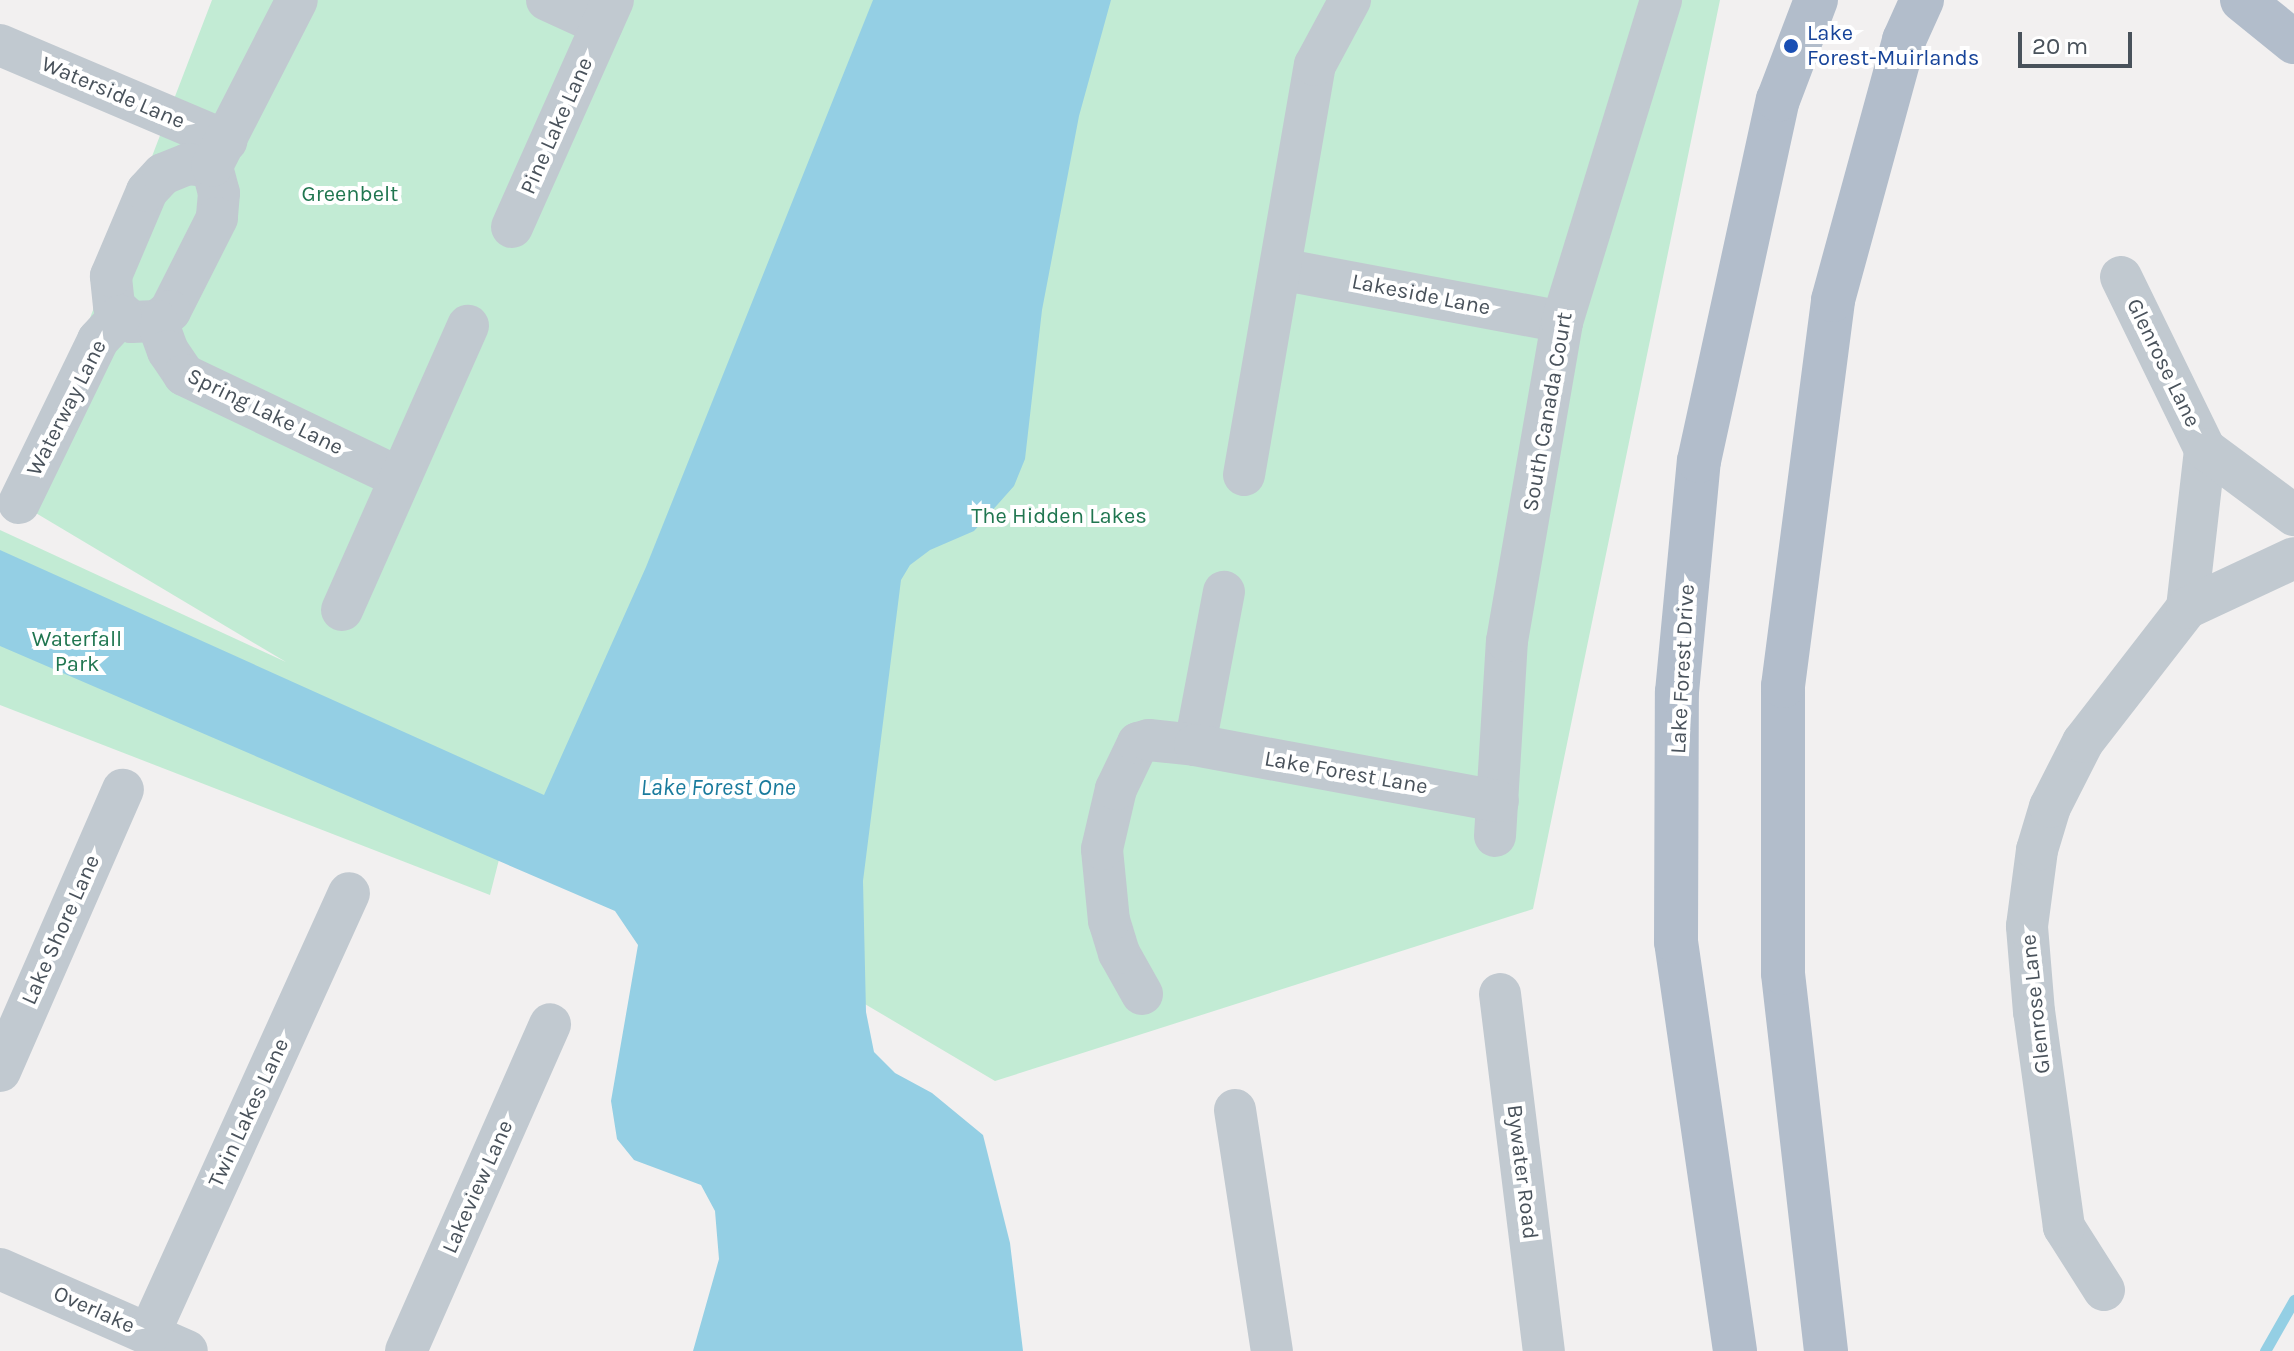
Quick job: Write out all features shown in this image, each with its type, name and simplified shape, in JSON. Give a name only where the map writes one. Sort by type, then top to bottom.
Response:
[{"type":"main road","name":"Lake Forest Drive","points":[[1735,1351],[1676,942],[1677,692],[1699,461],[1778,100],[1816,0]]},
{"type":"main road","points":[[1826,1351],[1783,973],[1783,686],[1833,300],[1904,40],[1922,0]]},
{"type":"main road","points":[[2242,0],[2294,42]]},
{"type":"street","points":[[219,154],[297,0]]},
{"type":"street","name":"Pine Lake Lane","points":[[512,227],[607,12],[547,0]]},
{"type":"street","points":[[1244,475],[1315,65],[1350,0]]},
{"type":"street","name":"South Canada Court","points":[[1496,819],[1507,641],[1562,322],[1661,0]]},
{"type":"street","name":"Waterside Lane","points":[[0,45],[219,154]]},
{"type":"street","name":"Waterway Lane","points":[[19,503],[98,340],[139,318],[170,311],[181,296],[217,218],[219,154]]},
{"type":"street","name":"Spring Lake Lane","points":[[219,154],[163,174],[147,191],[111,276],[110,292],[139,318],[184,375],[400,478]]},
{"type":"street","name":"Lakeside Lane","points":[[1280,269],[1562,322]]},
{"type":"street","name":"Glenrose Lane","points":[[2121,277],[2205,449],[2294,515]]},
{"type":"street","points":[[342,610],[468,326]]},
{"type":"street","name":"Glenrose Lane","points":[[2187,608],[2205,449]]},
{"type":"street","name":"Glenrose Lane","points":[[2104,1290],[2064,1227],[2034,1012],[2029,911],[2037,850],[2050,807],[2083,742],[2187,608],[2294,558]]},
{"type":"street","points":[[1195,745],[1224,592]]},
{"type":"street","name":"Lake Forest Lane","points":[[1142,994],[1119,953],[1109,921],[1102,849],[1106,820],[1138,743],[1149,740],[1195,745],[1496,819]]},
{"type":"street","name":"Lake Shore Lane","points":[[0,1071],[123,790]]},
{"type":"street","name":"Twin Lakes Lane","points":[[149,1334],[349,893]]},
{"type":"street","name":"Bywater Road","points":[[1500,994],[1544,1351]]},
{"type":"street","name":"Lakeview Lane","points":[[406,1351],[550,1024]]},
{"type":"street","points":[[1235,1110],[1272,1351]]},
{"type":"street","name":"Overlake","points":[[0,1269],[187,1351]]},
{"type":"green space","name":"The Hidden Lakes","points":[[212,0],[1720,0],[1533,909],[995,1081],[515,797],[490,895],[0,705],[0,530],[286,662],[19,503]]},
{"type":"water","name":"Lake Forest One","points":[[873,0],[1111,0],[1079,116],[1042,310],[1025,459],[1014,486],[974,531],[930,550],[910,565],[901,580],[863,881],[866,1012],[874,1052],[895,1073],[932,1093],[983,1135],[1010,1243],[1023,1351],[693,1351],[719,1259],[715,1211],[701,1185],[634,1160],[617,1139],[611,1101],[638,945],[615,911],[0,646],[0,550],[544,795],[646,567]]},
{"type":"waterway","points":[[2265,1351],[2294,1300]]},
{"type":"place","name":"Lake Forest-Muirlands","points":[[1791,46]]},
{"type":"park label","name":"Greenbelt","points":[[350,195]]},
{"type":"park label","name":"Waterfall Park","points":[[77,652]]}]
